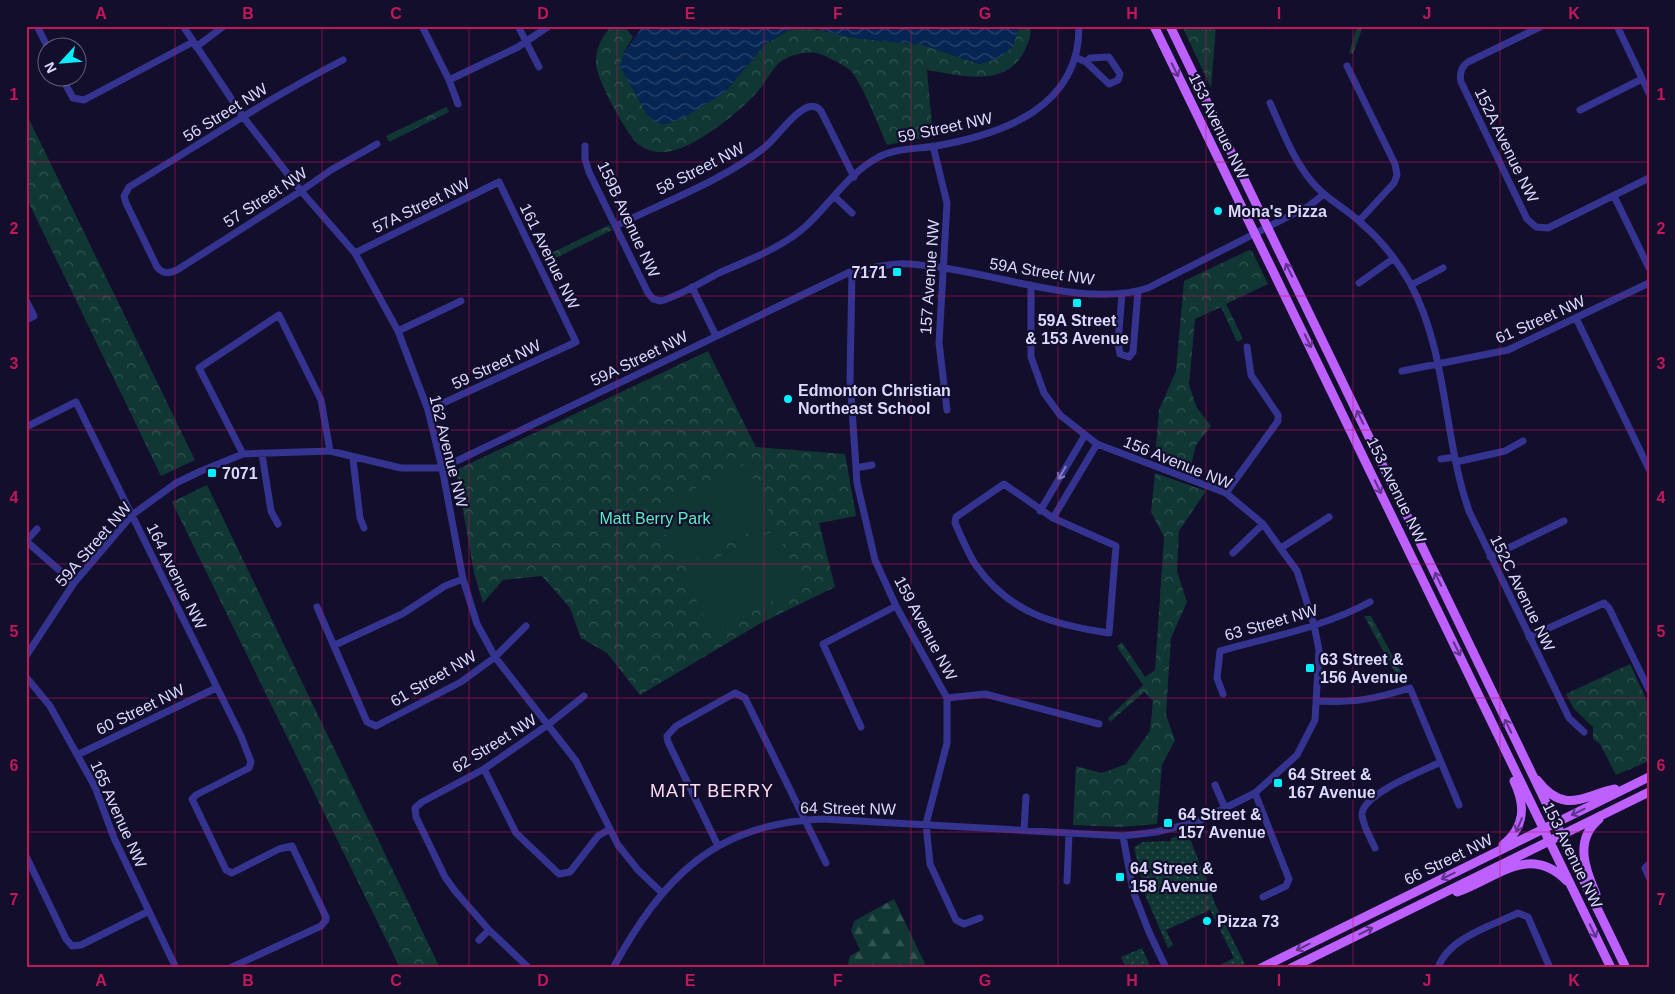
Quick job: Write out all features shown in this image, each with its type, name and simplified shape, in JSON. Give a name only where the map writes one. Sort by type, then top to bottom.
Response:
[{"type":"main road","name":"153 Avenue NW","points":[[1154,26],[1611,968]]},
{"type":"main road","name":"153 Avenue NW","points":[[1170,26],[1626,968]]},
{"type":"main road","points":[[1480,698],[1494,740],[1523,804],[1521,823],[1517,830],[1510,839],[1492,854]]},
{"type":"main road","points":[[1529,770],[1542,787],[1563,800],[1576,802],[1609,790],[1632,786]]},
{"type":"main road","name":"66 Street NW","points":[[1261,968],[1649,777]]},
{"type":"main road","name":"66 Street NW","points":[[1291,968],[1649,792]]},
{"type":"main road","points":[[1606,813],[1595,822],[1588,834],[1582,854],[1590,880],[1615,935],[1620,957]]},
{"type":"main road","points":[[1425,902],[1470,887],[1514,866],[1528,863],[1542,864],[1556,871],[1575,894]]},
{"type":"street","points":[[37,26],[43,38]]},
{"type":"street","name":"162 Avenue NW","points":[[183,26],[244,118],[301,191],[355,253],[398,331],[428,410],[442,468],[463,578],[477,624],[495,657],[550,724],[576,761],[610,829],[627,858],[662,893]]},
{"type":"street","points":[[68,88],[73,98],[79,101],[89,98],[194,45],[224,26]]},
{"type":"street","points":[[422,26],[449,80],[458,104]]},
{"type":"street","points":[[518,26],[539,67]]},
{"type":"street","points":[[449,80],[526,42],[549,26]]},
{"type":"street","name":"59 Street NW","points":[[656,301],[664,300],[692,287],[794,235],[835,197],[863,167],[881,155],[933,146],[994,132],[1022,120],[1056,91],[1075,57],[1079,26]]},
{"type":"street","name":"152A Avenue NW","points":[[1542,26],[1468,62],[1460,71],[1461,82],[1523,210],[1530,222],[1536,227],[1548,228],[1614,196]]},
{"type":"street","points":[[1617,26],[1649,92]]},
{"type":"street","points":[[1075,57],[1086,62],[1109,84],[1118,80],[1120,74],[1109,57],[1090,58],[1086,62]]},
{"type":"street","name":"56 Street NW","points":[[167,273],[160,271],[157,267],[126,203],[125,193],[134,185],[286,90],[343,60]]},
{"type":"street","points":[[1347,66],[1395,164],[1397,175],[1394,183],[1359,221]]},
{"type":"street","points":[[1580,110],[1642,79]]},
{"type":"street","name":"152C Avenue NW","points":[[1270,103],[1300,166],[1324,194],[1359,221],[1394,258],[1411,285],[1427,323],[1465,500],[1490,557],[1568,718],[1584,732]]},
{"type":"street","name":"58 Street NW","points":[[616,226],[742,164],[772,141],[801,109],[812,105],[821,111],[854,177]]},
{"type":"street","name":"57 Street NW","points":[[167,273],[177,270],[341,164],[377,144]]},
{"type":"street","name":"159B Avenue NW","points":[[585,146],[585,159],[589,172],[648,292],[656,301]]},
{"type":"street","name":"157 Avenue NW","points":[[933,146],[947,203],[939,343],[946,410]]},
{"type":"street","points":[[1649,178],[1614,196],[1649,268]]},
{"type":"street","name":"57A Street NW","points":[[355,253],[499,182]]},
{"type":"street","name":"161 Avenue NW","points":[[499,182],[576,342]]},
{"type":"street","name":"59A Street NW","points":[[26,656],[74,583],[132,515],[176,483],[243,454],[330,452],[353,459],[401,468],[442,468],[852,272],[898,264],[943,268],[1031,285],[1086,293],[1122,294],[1138,291],[1269,228],[1313,204],[1324,194]]},
{"type":"street","points":[[835,197],[852,212]]},
{"type":"street","points":[[1359,283],[1394,258]]},
{"type":"street","points":[[1411,285],[1442,268]]},
{"type":"street","name":"159 Avenue NW","points":[[852,272],[850,379],[857,483],[875,560],[896,606],[947,698],[947,743],[926,824],[930,864],[956,920],[964,924],[980,918]]},
{"type":"street","name":"61 Street NW","points":[[1437,364],[1508,350],[1649,283]]},
{"type":"street","name":"156 Avenue NW","points":[[1031,285],[1031,356],[1044,393],[1060,415],[1097,444],[1226,493],[1263,524],[1297,571],[1314,625],[1319,650],[1317,701]]},
{"type":"street","points":[[692,287],[716,336]]},
{"type":"street","points":[[1122,294],[1118,343],[1120,354],[1129,357],[1133,352],[1138,291]]},
{"type":"street","points":[[26,300],[34,316],[26,320]]},
{"type":"street","points":[[398,331],[461,301]]},
{"type":"street","points":[[243,454],[199,368],[279,315],[283,319],[321,400],[330,452]]},
{"type":"street","points":[[1576,318],[1649,469]]},
{"type":"street","name":"59 Street NW","points":[[428,410],[576,342]]},
{"type":"street","points":[[1226,493],[1276,424],[1278,415],[1251,375],[1247,347]]},
{"type":"street","points":[[1402,371],[1437,364]]},
{"type":"street","name":"164 Avenue NW","points":[[26,427],[76,402],[241,736],[251,762],[249,768],[196,795],[192,799],[226,870],[232,873],[279,849],[292,846],[326,920],[321,926],[230,968]]},
{"type":"street","points":[[1040,511],[1085,436]]},
{"type":"street","points":[[1441,459],[1456,459],[1505,452],[1523,441]]},
{"type":"street","points":[[1054,518],[1097,444]]},
{"type":"street","points":[[262,454],[272,511],[278,524]]},
{"type":"street","points":[[353,459],[360,518],[364,528]]},
{"type":"street","points":[[856,468],[872,465]]},
{"type":"street","points":[[1004,484],[1040,511],[1116,546],[1109,633],[1059,624],[1035,615],[1003,596],[975,563],[955,523],[956,517],[1004,484]]},
{"type":"street","points":[[1281,548],[1329,517]]},
{"type":"street","points":[[1490,557],[1564,522]]},
{"type":"street","points":[[1233,552],[1263,524]]},
{"type":"street","points":[[37,529],[26,541],[74,583]]},
{"type":"street","points":[[317,607],[335,645],[402,614],[445,586],[463,578]]},
{"type":"street","name":"63 Street NW","points":[[1223,694],[1217,678],[1220,650],[1349,614],[1370,602]]},
{"type":"street","points":[[1529,637],[1604,603],[1609,608],[1649,690]]},
{"type":"street","points":[[861,727],[823,644],[896,606]]},
{"type":"street","name":"61 Street NW","points":[[335,645],[370,725],[376,726],[461,682],[495,657],[526,626]]},
{"type":"street","name":"165 Avenue NW","points":[[26,677],[50,706],[95,787],[114,838],[176,968]]},
{"type":"street","name":"60 Street NW","points":[[77,756],[216,688]]},
{"type":"street","points":[[1317,701],[1350,702],[1371,700],[1410,688],[1460,805]]},
{"type":"street","points":[[718,846],[668,742],[667,736],[676,726],[735,693],[741,695],[826,863]]},
{"type":"street","points":[[947,698],[985,694],[1099,724]]},
{"type":"street","name":"62 Street NW","points":[[489,930],[445,877],[416,817],[414,808],[484,770],[550,724],[584,696]]},
{"type":"street","name":"64 Street NW","points":[[614,968],[662,893],[692,863],[718,846],[758,828],[804,820],[926,824],[1124,836],[1156,832],[1197,822],[1255,793],[1296,754],[1315,720],[1317,701]]},
{"type":"street","points":[[1374,848],[1363,818],[1364,807],[1380,793],[1441,762]]},
{"type":"street","points":[[484,770],[516,833],[554,872],[564,875],[574,868],[598,836],[610,829]]},
{"type":"street","points":[[1215,785],[1226,808]]},
{"type":"street","points":[[1255,793],[1289,879],[1286,886],[1263,898]]},
{"type":"street","points":[[1024,830],[1026,797]]},
{"type":"street","points":[[1067,881],[1069,833]]},
{"type":"street","points":[[1124,836],[1133,891],[1166,968]]},
{"type":"street","points":[[26,856],[66,938],[72,946],[81,944],[149,911]]},
{"type":"street","points":[[1647,866],[1649,877]]},
{"type":"street","points":[[1438,968],[1442,957],[1457,943],[1518,913],[1528,917],[1550,968]]},
{"type":"street","points":[[479,940],[489,930],[529,968]]},
{"type":"green space","points":[[611,26],[624,26],[633,37],[623,54],[725,92],[765,44],[793,28],[811,28],[854,38],[923,45],[979,64],[999,58],[1013,46],[1018,30],[1017,26],[1030,26],[1030,33],[1024,52],[1015,64],[1005,71],[980,77],[927,70],[933,136],[887,145],[867,98],[852,72],[824,55],[806,53],[795,55],[780,62],[751,99],[717,128],[690,144],[678,149],[662,152],[644,148],[633,139],[613,106],[601,81],[596,64],[597,53],[602,39]]},
{"type":"green space","points":[[1182,26],[1216,26],[1211,88]]},
{"type":"green space","points":[[1357,26],[1363,26],[1353,54],[1349,53]]},
{"type":"green space","points":[[446,107],[449,112],[389,142],[386,136]]},
{"type":"green space","points":[[26,113],[195,460],[161,476],[26,197]]},
{"type":"green space","points":[[609,225],[612,230],[546,263],[543,257]]},
{"type":"green space","points":[[1249,250],[1252,251],[1268,284],[1226,304],[1243,339],[1237,342],[1221,307],[1195,319],[1189,385],[1197,408],[1211,426],[1196,445],[1190,470],[1155,458],[1159,410],[1176,371],[1184,281]]},
{"type":"green space","name":"Matt Berry Park","points":[[708,351],[756,447],[845,454],[856,516],[819,523],[835,587],[761,623],[640,695],[607,653],[581,638],[570,608],[542,576],[503,580],[483,603],[474,573],[456,470]]},
{"type":"green space","points":[[746,464],[773,521],[681,566],[653,509]]},
{"type":"green space","points":[[1155,473],[1206,491],[1179,531],[1177,571],[1187,602],[1171,638],[1166,715],[1175,740],[1162,765],[1157,824],[1120,827],[1073,825],[1076,766],[1102,773],[1126,764],[1150,731],[1153,701],[1144,692],[1110,722],[1108,718],[1143,685],[1117,647],[1122,642],[1145,677],[1155,670],[1164,537],[1151,512]]},
{"type":"green space","points":[[207,485],[440,968],[400,968],[172,502]]},
{"type":"green space","points":[[776,530],[803,586],[711,631],[683,574]]},
{"type":"green space","points":[[1364,616],[1371,616],[1403,675],[1398,678]]},
{"type":"green space","points":[[1630,664],[1649,705],[1649,761],[1616,775],[1600,744],[1593,739],[1593,727],[1574,709],[1566,694]]},
{"type":"green space","points":[[1188,833],[1216,906],[1245,964],[1238,968],[1214,968],[1234,958],[1210,910],[1166,930],[1173,945],[1168,948],[1146,897],[1134,847],[1143,842],[1171,841],[1171,838]]},
{"type":"green space","points":[[894,899],[927,968],[847,968],[850,956],[860,950],[851,931],[854,921]]},
{"type":"green space","points":[[1142,948],[1151,968],[1126,968],[1121,957]]},
{"type":"water","points":[[643,26],[1017,26],[1018,30],[1013,46],[999,58],[979,64],[923,45],[854,38],[811,28],[793,28],[765,44],[725,92],[685,117],[663,125],[649,118],[620,67],[623,54]]},
{"type":"place","name":"Mona's Pizza","points":[[1218,211]]},
{"type":"place","name":"7171","points":[[897,272]]},
{"type":"place","name":"59A Street & 153 Avenue","points":[[1077,303]]},
{"type":"place","name":"Edmonton Christian Northeast School","points":[[788,399]]},
{"type":"place","name":"7071","points":[[212,473]]},
{"type":"place","name":"63 Street & 156 Avenue","points":[[1310,668]]},
{"type":"place","name":"64 Street & 167 Avenue","points":[[1278,783]]},
{"type":"place","name":"64 Street & 157 Avenue","points":[[1168,823]]},
{"type":"place","name":"64 Street & 158 Avenue","points":[[1120,877]]},
{"type":"place","name":"Pizza 73","points":[[1207,921]]},
{"type":"district","name":"MATT BERRY","points":[[712,791]]}]
